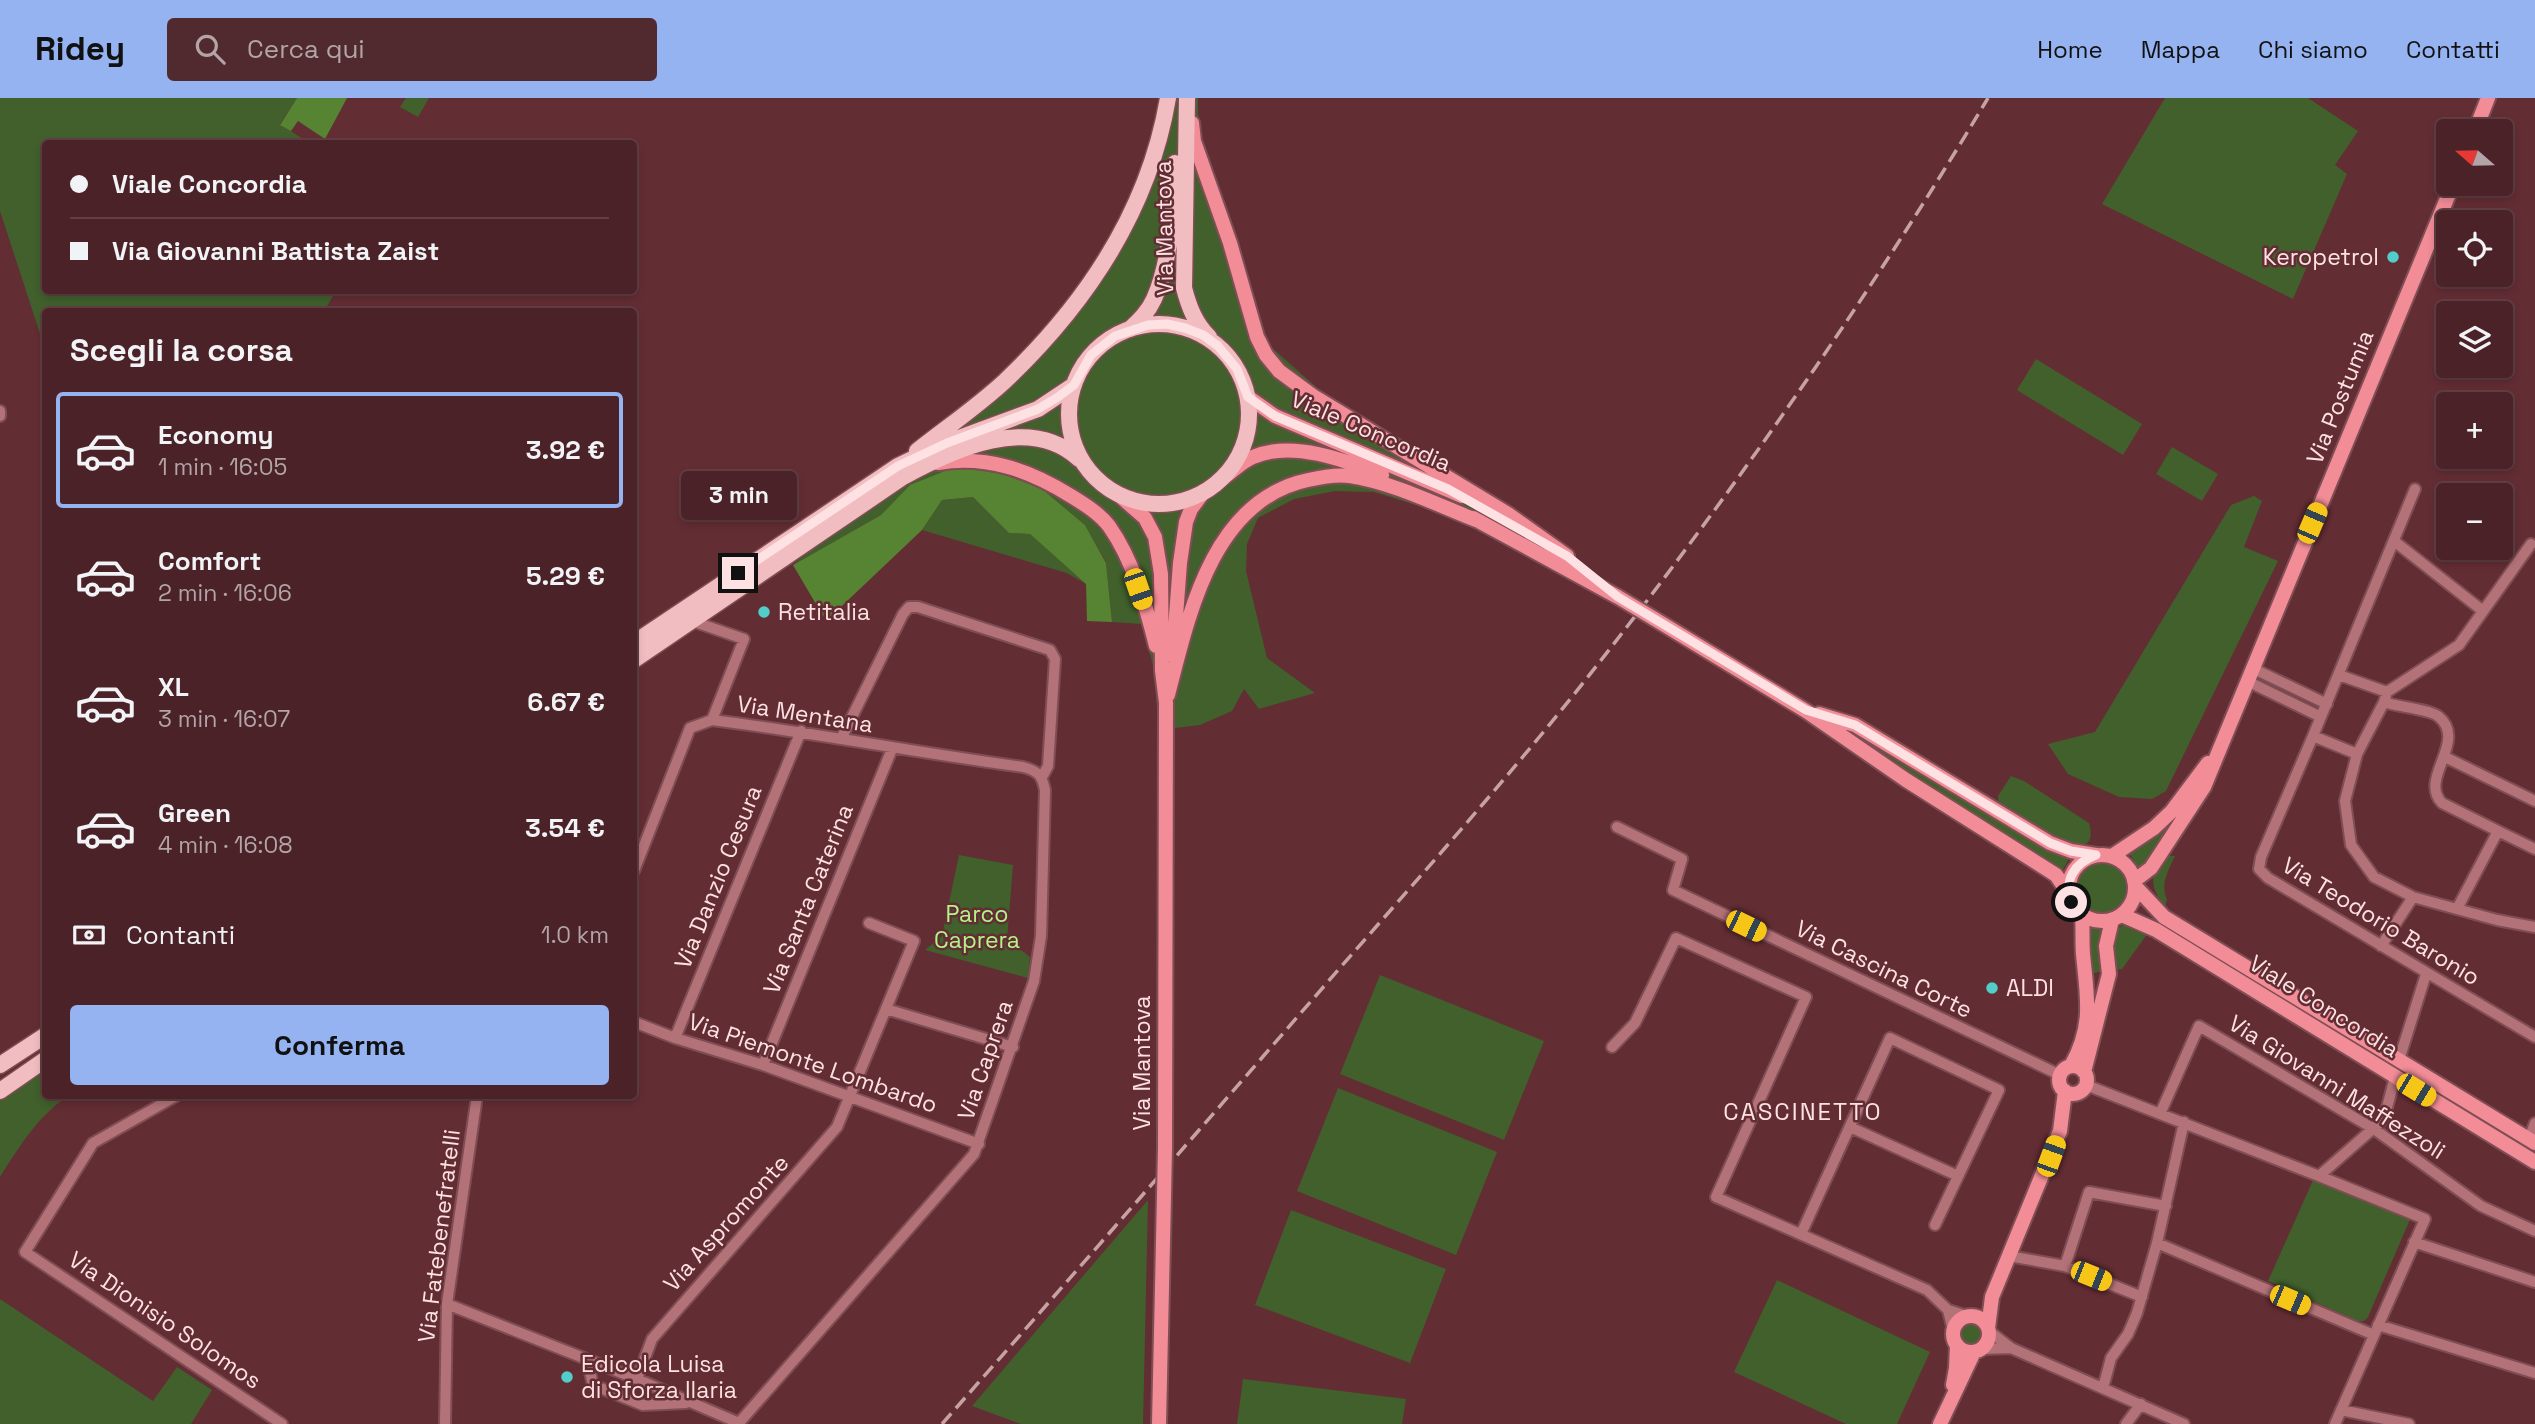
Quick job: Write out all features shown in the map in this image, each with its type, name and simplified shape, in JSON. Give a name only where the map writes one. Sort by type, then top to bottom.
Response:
[{"type":"main road","points":[[637,641],[898,466],[1003,383],[1035,351],[1083,294],[1119,240],[1135,208],[1157,150],[1168,98]]},
{"type":"main road","name":"Via Mantova","points":[[1130,329],[1144,316],[1154,298],[1170,234],[1175,98]]},
{"type":"main road","points":[[1188,98],[1194,141],[1230,243],[1256,337],[1266,355],[1295,385],[1508,514],[1567,556]]},
{"type":"main road","name":"Via Mantova","points":[[1188,98],[1184,288],[1189,307],[1200,327],[1218,346]]},
{"type":"main road","points":[[2480,119],[2488,98]]},
{"type":"main road","name":"Via Postumia","points":[[2135,883],[2151,868],[2204,787],[2448,196]]},
{"type":"main road","points":[[1080,460],[1070,423],[1070,404],[1074,385],[1091,355],[1102,344],[1130,329],[1167,324],[1203,335],[1218,346],[1237,369],[1248,397],[1250,418],[1246,439],[1238,458],[1226,476],[1203,493],[1184,502],[1163,505],[1121,497]]},
{"type":"main road","points":[[898,466],[947,443],[1038,409],[1074,385]]},
{"type":"main road","name":"Viale Concordia","points":[[1248,397],[1275,416],[1448,489],[1567,556],[1618,597]]},
{"type":"main road","points":[[637,658],[919,468],[966,447],[1024,438],[1055,442],[1066,447],[1098,481],[1145,518],[1155,537],[1161,574],[1162,671],[1166,703]]},
{"type":"main road","name":"Viale Concordia","points":[[1226,476],[1251,457],[1268,452],[1283,451],[1326,457],[1375,472],[1481,522],[1618,597],[1806,710],[1906,780],[2056,875],[2069,894],[2071,902],[2082,915],[2102,922],[2117,918],[2156,930],[2535,1162]]},
{"type":"main road","points":[[919,468],[971,460],[1006,465],[1059,488],[1097,514],[1114,535],[1131,568],[1152,630],[1162,671]]},
{"type":"main road","points":[[1166,703],[1200,591],[1222,542],[1241,515],[1287,484],[1346,475],[1369,480],[1481,522]]},
{"type":"main road","points":[[1171,685],[1179,573],[1186,522],[1191,509],[1203,493]]},
{"type":"main road","name":"Via Mantova","points":[[1159,1424],[1164,1196],[1166,703]]},
{"type":"main road","name":"Viale Concordia","points":[[1806,710],[1855,725],[2050,843],[2071,851],[2112,856],[2126,866],[2135,883],[2164,917],[2532,1141]]},
{"type":"main road","name":"Via Postumia","points":[[2112,856],[2154,828],[2172,811],[2221,745]]},
{"type":"main road","points":[[2069,894],[2068,884],[2072,874],[2086,859],[2096,855]]},
{"type":"main road","points":[[1948,1403],[1978,1351],[1988,1341],[1992,1297],[2051,1156],[2109,974],[2106,946],[2117,918],[2132,902],[2135,883]]},
{"type":"main road","points":[[2074,1080],[2089,1010],[2082,915]]},
{"type":"main road","points":[[0,1065],[42,1038]]},
{"type":"main road","points":[[0,1091],[42,1062]]},
{"type":"main road","points":[[1940,1424],[1956,1368],[1957,1345],[1953,1330],[1958,1321],[1970,1316],[1992,1297]]},
{"type":"main road","points":[[1970,1316],[1982,1319],[1989,1329]]},
{"type":"main road","points":[[1957,1345],[1964,1351],[1978,1351]]},
{"type":"street","points":[[2357,754],[2313,736],[2415,489]]},
{"type":"street","points":[[2394,541],[2483,611]]},
{"type":"street","points":[[2531,544],[2459,645],[2385,697],[2357,754],[2345,801],[2351,845],[2374,877],[2413,897],[2458,907],[2497,920],[2535,927]]},
{"type":"street","name":"Via Caprera","points":[[738,1424],[944,1189],[974,1154],[979,1144],[1034,981],[1041,936],[1046,805],[1042,776],[1048,766],[1055,659],[1051,650],[918,607],[909,607],[903,614],[841,739]]},
{"type":"street","points":[[637,863],[691,728],[712,720],[744,639],[692,621]]},
{"type":"street","points":[[2250,675],[2327,704]]},
{"type":"street","points":[[2250,675],[2321,718]]},
{"type":"street","points":[[2340,675],[2385,697],[2400,708],[2427,711],[2438,716],[2446,726],[2449,741],[2434,786],[2436,797],[2442,803],[2535,849]]},
{"type":"street","name":"Via Mentana","points":[[712,720],[801,731],[892,749]]},
{"type":"street","name":"Via Danzio Cesura","points":[[675,1038],[801,731]]},
{"type":"street","name":"Via Teodorio Baronio","points":[[2313,736],[2261,857],[2259,869],[2268,878],[2535,1037]]},
{"type":"street","points":[[892,749],[1023,767],[1042,776]]},
{"type":"street","name":"Via Santa Caterina","points":[[763,1065],[892,749]]},
{"type":"street","points":[[2445,757],[2535,801]]},
{"type":"street","name":"Via Cascina Corte","points":[[1617,827],[1682,859],[1672,890],[2006,1051],[2074,1080]]},
{"type":"street","points":[[2458,907],[2498,831]]},
{"type":"street","points":[[2381,946],[2413,897]]},
{"type":"street","name":"Via Aspromonte","points":[[637,1379],[652,1339],[830,1137],[850,1097],[914,942],[869,923]]},
{"type":"street","points":[[1612,1047],[1635,1023],[1676,938],[1806,997],[1716,1197],[1927,1290],[1948,1310],[1970,1316]]},
{"type":"street","points":[[2399,1060],[2426,974]]},
{"type":"street","points":[[886,1009],[1013,1047]]},
{"type":"street","name":"Via Piemonte Lombardo","points":[[637,1023],[675,1038],[763,1065],[979,1144]]},
{"type":"street","name":"Via Giovanni Maffezzoli","points":[[2160,1114],[2199,1026],[2374,1129],[2481,1206],[2535,1231]]},
{"type":"street","points":[[1801,1234],[1890,1038],[1999,1090],[1935,1225]]},
{"type":"street","points":[[2319,1176],[2384,1119],[2395,1077]]},
{"type":"street","points":[[2074,1080],[2425,1219],[2335,1424]]},
{"type":"street","name":"Via Dionisio Solomos","points":[[171,1099],[93,1143],[25,1252],[282,1424]]},
{"type":"street","name":"Via Fatebenefratelli","points":[[445,1424],[447,1304],[477,1099]]},
{"type":"street","points":[[2103,1388],[2110,1358],[2128,1334],[2142,1297],[2166,1206],[2183,1122]]},
{"type":"street","points":[[2532,1141],[2535,1124]]},
{"type":"street","points":[[1850,1127],[1958,1176]]},
{"type":"street","points":[[2065,1266],[2089,1192],[2166,1206]]},
{"type":"street","points":[[2414,1242],[2535,1282]]},
{"type":"street","points":[[2157,1243],[2376,1330],[2535,1373]]},
{"type":"street","points":[[2009,1256],[2065,1266],[2142,1297]]},
{"type":"street","points":[[447,1304],[637,1379],[738,1424]]},
{"type":"street","points":[[1948,1310],[1953,1330]]},
{"type":"street","points":[[1989,1329],[2011,1348],[2184,1424]]},
{"type":"street","points":[[1978,1351],[2011,1348]]},
{"type":"street","points":[[587,1359],[593,1385],[643,1405],[689,1403]]},
{"type":"street","points":[[2126,1424],[2141,1404]]},
{"type":"street","points":[[2341,1410],[2409,1424]]},
{"type":"green space","points":[[0,98],[297,98],[280,124],[304,140],[42,140],[42,294],[334,294],[326,308],[42,308],[42,340],[0,211]]},
{"type":"green space","points":[[297,98],[347,98],[325,139],[298,121],[291,131],[280,125]]},
{"type":"green space","points":[[406,98],[429,98],[418,117],[400,107]]},
{"type":"green space","points":[[1160,98],[1198,98],[1203,144],[1269,345],[1324,394],[1494,510],[1488,519],[1416,505],[1374,492],[1335,491],[1294,499],[1258,518],[1247,544],[1246,571],[1267,658],[1315,693],[1259,709],[1244,689],[1232,711],[1200,725],[1158,730],[1155,673],[1142,624],[1112,622],[1106,562],[1085,525],[1042,489],[1003,474],[910,485],[881,515],[793,565],[1031,363],[1140,207]]},
{"type":"green space","points":[[2165,98],[2308,98],[2358,131],[2335,165],[2347,174],[2293,299],[2102,204]]},
{"type":"green space","points":[[2036,359],[2142,424],[2123,455],[2017,390]]},
{"type":"green space","points":[[2172,447],[2218,474],[2202,501],[2156,474]]},
{"type":"green space","points":[[955,467],[1003,474],[1042,489],[1085,525],[1106,563],[1112,622],[1087,621],[1086,584],[1030,534],[1009,533],[973,497],[942,500],[922,530],[826,621],[793,565],[881,515],[910,485]]},
{"type":"green space","points":[[2254,496],[2262,501],[2244,547],[2278,561],[2166,791],[2152,799],[2119,797],[2068,774],[2048,744],[2095,732],[2231,505]]},
{"type":"green space","points":[[973,497],[1009,533],[1030,534],[1086,584],[1067,573],[922,530],[942,500]]},
{"type":"green space","points":[[1856,735],[2052,850],[2070,857],[2062,871],[1909,775]]},
{"type":"green space","points":[[2011,776],[2024,781],[2089,823],[2090,838],[2084,845],[2071,844],[2038,830],[1999,806],[1998,796]]},
{"type":"green space","points":[[2173,818],[2176,821],[2147,865],[2140,871],[2128,851]]},
{"type":"green space","name":"Parco Caprera","points":[[959,855],[1013,865],[1007,939],[1030,957],[1028,978],[925,950],[942,936]]},
{"type":"green space","points":[[2169,856],[2175,856],[2165,883],[2165,907],[2156,893],[2153,881],[2157,868]]},
{"type":"green space","points":[[2103,862],[2113,864],[2121,870],[2127,878],[2127,898],[2121,906],[2113,912],[2103,914],[2093,912],[2085,906],[2079,898],[2077,888],[2079,878],[2085,870],[2093,864]]},
{"type":"green space","points":[[2127,922],[2148,933],[2122,969],[2114,970],[2112,946],[2116,930]]},
{"type":"green space","points":[[2087,925],[2105,929],[2103,971],[2090,974]]},
{"type":"green space","points":[[1380,975],[1544,1041],[1504,1140],[1340,1074]]},
{"type":"green space","points":[[42,1071],[42,1099],[64,1099],[38,1123],[0,1177],[0,1100]]},
{"type":"green space","points":[[1338,1088],[1497,1152],[1456,1255],[1297,1191]]},
{"type":"green space","points":[[2314,1178],[2411,1217],[2364,1321],[2358,1321],[2268,1281]]},
{"type":"green space","points":[[1148,1200],[1143,1424],[1021,1424],[972,1406]]},
{"type":"green space","points":[[1291,1210],[1446,1269],[1410,1363],[1255,1305]]},
{"type":"green space","points":[[1777,1280],[1930,1352],[1897,1424],[1846,1424],[1734,1372]]},
{"type":"green space","points":[[0,1299],[153,1401],[177,1367],[212,1390],[191,1424],[0,1424]]},
{"type":"green space","points":[[1971,1321],[1980,1325],[1984,1334],[1980,1343],[1971,1347],[1962,1343],[1958,1334],[1962,1325]]},
{"type":"green space","points":[[1243,1379],[1406,1399],[1402,1424],[1237,1424]]},
{"type":"railway","points":[[942,1424],[1465,825],[1587,678],[1694,538],[1797,394],[1895,248],[1988,98]]},
{"type":"place","name":"Keropetrol","points":[[2393,257]]},
{"type":"place","name":"Retitalia","points":[[764,612]]},
{"type":"place","name":"ALDI","points":[[1992,988]]},
{"type":"place","name":"Edicola Luisa di Sforza Ilaria","points":[[567,1377]]},
{"type":"district","name":"CASCINETTO","points":[[1803,1112]]},
{"type":"route","points":[[738,573],[898,466],[947,443],[1038,409],[1058,397],[1074,385],[1091,355],[1115,336],[1148,325],[1167,324],[1185,328],[1203,335],[1229,356],[1244,382],[1248,397],[1275,416],[1448,489],[1567,556],[1618,597],[1806,710],[1855,725],[2050,843],[2071,851],[2096,855],[2078,865],[2072,874],[2068,884],[2071,902]]}]
